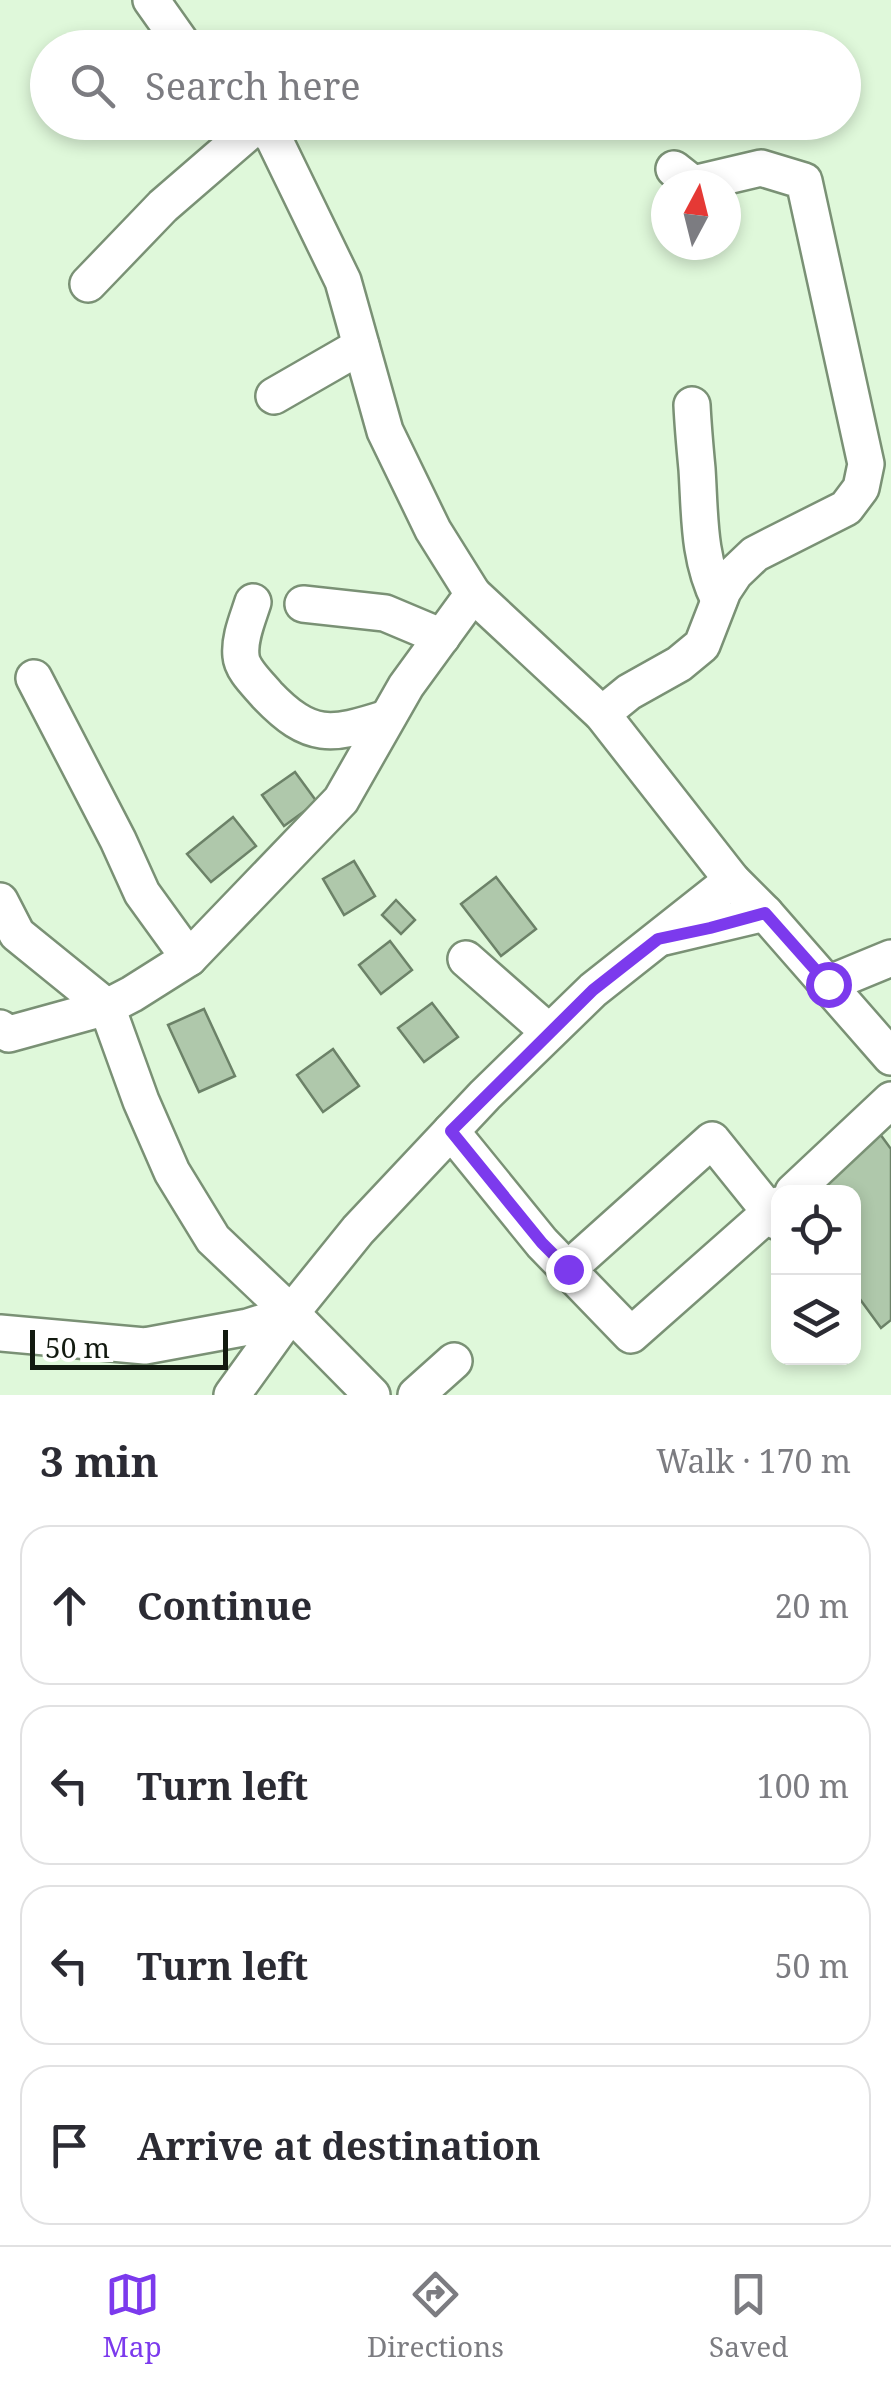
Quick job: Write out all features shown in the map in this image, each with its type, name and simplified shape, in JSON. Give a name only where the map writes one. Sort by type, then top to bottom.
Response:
[{"type":"street","points":[[152,0],[173,30]]},
{"type":"street","points":[[88,284],[163,206],[240,140]]},
{"type":"street","points":[[274,140],[342,281],[385,431],[433,530],[473,594],[602,714],[732,880],[891,1057]]},
{"type":"street","points":[[741,173],[761,168],[804,181],[866,464],[861,488],[846,508]]},
{"type":"street","points":[[274,396],[361,346]]},
{"type":"street","points":[[692,405],[697,510],[707,576],[719,600]]},
{"type":"street","points":[[602,714],[702,645],[719,600],[735,573],[756,554],[846,508],[891,478]]},
{"type":"street","points":[[0,1028],[10,1034],[107,1007],[189,958],[341,800],[406,686],[473,594]]},
{"type":"street","points":[[253,602],[240,654],[244,666],[287,716],[314,730],[347,731],[387,718]]},
{"type":"street","points":[[303,604],[385,613],[442,637]]},
{"type":"street","points":[[34,678],[142,893],[189,958]]},
{"type":"street","points":[[232,1395],[358,1230],[451,1131],[593,990],[732,880]]},
{"type":"street","points":[[0,901],[17,934],[107,1007],[172,1172],[213,1239],[372,1395]]},
{"type":"street","points":[[658,939],[765,913]]},
{"type":"street","points":[[828,984],[891,958]]},
{"type":"street","points":[[466,959],[549,1032]]},
{"type":"street","points":[[828,984],[891,1024]]},
{"type":"street","points":[[804,1185],[891,1100]]},
{"type":"street","points":[[451,1131],[542,1243],[631,1335],[771,1216]]},
{"type":"street","points":[[568,1269],[712,1140],[771,1199]]},
{"type":"street","points":[[0,1333],[145,1346],[248,1328],[291,1313]]},
{"type":"street","points":[[416,1395],[454,1361]]},
{"type":"building","points":[[295,772],[317,802],[284,826],[262,795]]},
{"type":"building","points":[[233,817],[256,846],[211,882],[187,854]]},
{"type":"building","points":[[354,861],[375,896],[344,915],[323,879]]},
{"type":"building","points":[[496,877],[536,929],[501,956],[461,904]]},
{"type":"building","points":[[396,900],[415,920],[401,934],[382,915]]},
{"type":"building","points":[[390,941],[412,970],[381,994],[359,965]]},
{"type":"building","points":[[432,1003],[458,1037],[424,1062],[398,1028]]},
{"type":"building","points":[[204,1009],[235,1076],[199,1092],[168,1025]]},
{"type":"building","points":[[333,1049],[359,1086],[323,1112],[297,1075]]},
{"type":"building","points":[[880,1134],[891,1149],[891,1320],[881,1328],[861,1301],[861,1185],[811,1185]]},
{"type":"route","points":[[568,1269],[542,1243],[451,1131],[593,990],[658,939],[765,913],[828,984]]}]
